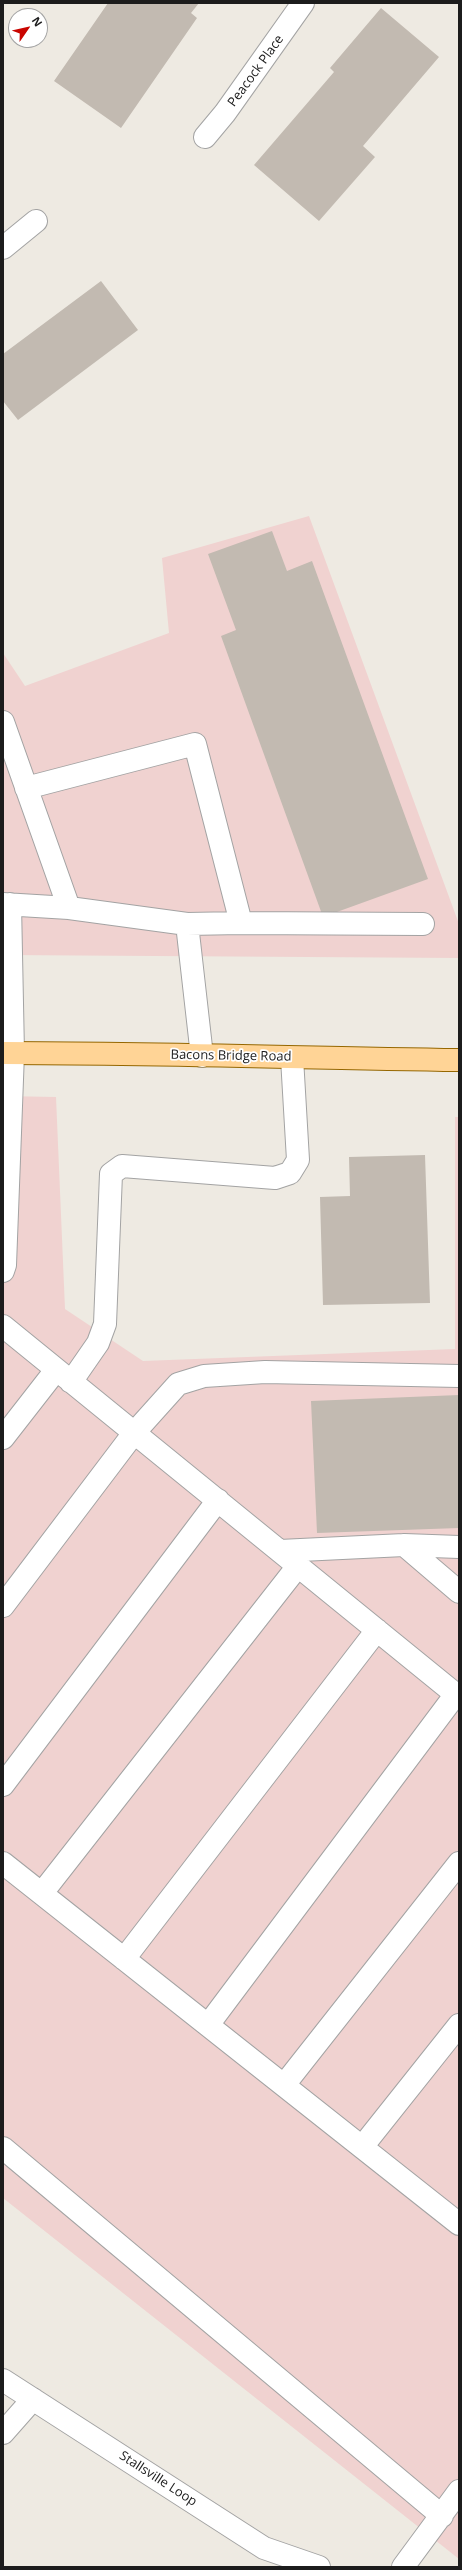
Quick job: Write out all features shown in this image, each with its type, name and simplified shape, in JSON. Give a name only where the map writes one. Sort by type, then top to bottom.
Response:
[{"type":"main road","name":"Bacons Bridge Road","points":[[8,1053],[96,1052],[292,1058],[459,1060]]},
{"type":"street","name":"Peacock Place","points":[[205,137],[225,113],[267,52],[279,40],[303,3]]},
{"type":"street","points":[[3,248],[36,221]]},
{"type":"street","points":[[3,722],[68,908]]},
{"type":"street","points":[[26,788],[195,744],[241,923]]},
{"type":"street","points":[[3,1271],[5,1265],[8,1053],[7,904],[68,908],[187,924],[423,924]]},
{"type":"street","points":[[187,924],[202,1056]]},
{"type":"street","points":[[3,1438],[98,1343],[105,1324],[111,1174],[122,1166],[275,1178],[290,1173],[298,1160],[292,1058]]},
{"type":"street","points":[[3,1326],[458,1695],[208,2025]]},
{"type":"street","points":[[3,1606],[134,1433],[178,1384],[204,1376],[264,1372],[459,1376]]},
{"type":"street","points":[[3,1785],[218,1500]]},
{"type":"street","points":[[280,1551],[404,1545],[459,1547]]},
{"type":"street","points":[[404,1545],[459,1592]]},
{"type":"street","points":[[42,1893],[298,1566]]},
{"type":"street","points":[[124,1959],[377,1630]]},
{"type":"street","points":[[3,1863],[362,2146],[455,2213]]},
{"type":"street","points":[[284,2085],[459,1863]]},
{"type":"street","points":[[362,2146],[459,2025]]},
{"type":"street","points":[[3,2148],[442,2516]]},
{"type":"street","name":"Stallsville Loop","points":[[3,2380],[264,2548],[319,2567]]},
{"type":"street","points":[[3,2433],[33,2399]]},
{"type":"street","points":[[403,2567],[459,2492]]},
{"type":"shaded area","points":[[309,516],[459,924],[459,958],[3,955],[3,653],[25,686],[169,633],[162,558]]},
{"type":"shaded area","points":[[3,1096],[56,1097],[65,1309],[143,1361],[455,1349],[455,1117],[459,1117],[459,2559],[3,2198]]},
{"type":"building","points":[[108,3],[199,3],[191,13],[197,18],[121,128],[54,81]]},
{"type":"building","points":[[381,8],[439,57],[363,146],[375,157],[319,221],[254,165],[334,72],[330,68]]},
{"type":"building","points":[[101,281],[138,330],[18,420],[3,401],[3,354]]},
{"type":"building","points":[[272,531],[287,571],[312,561],[428,879],[323,917],[221,636],[236,630],[208,554]]},
{"type":"building","points":[[425,1155],[430,1303],[323,1305],[320,1197],[350,1196],[349,1157]]},
{"type":"building","points":[[459,1395],[459,1528],[317,1533],[311,1401]]}]
